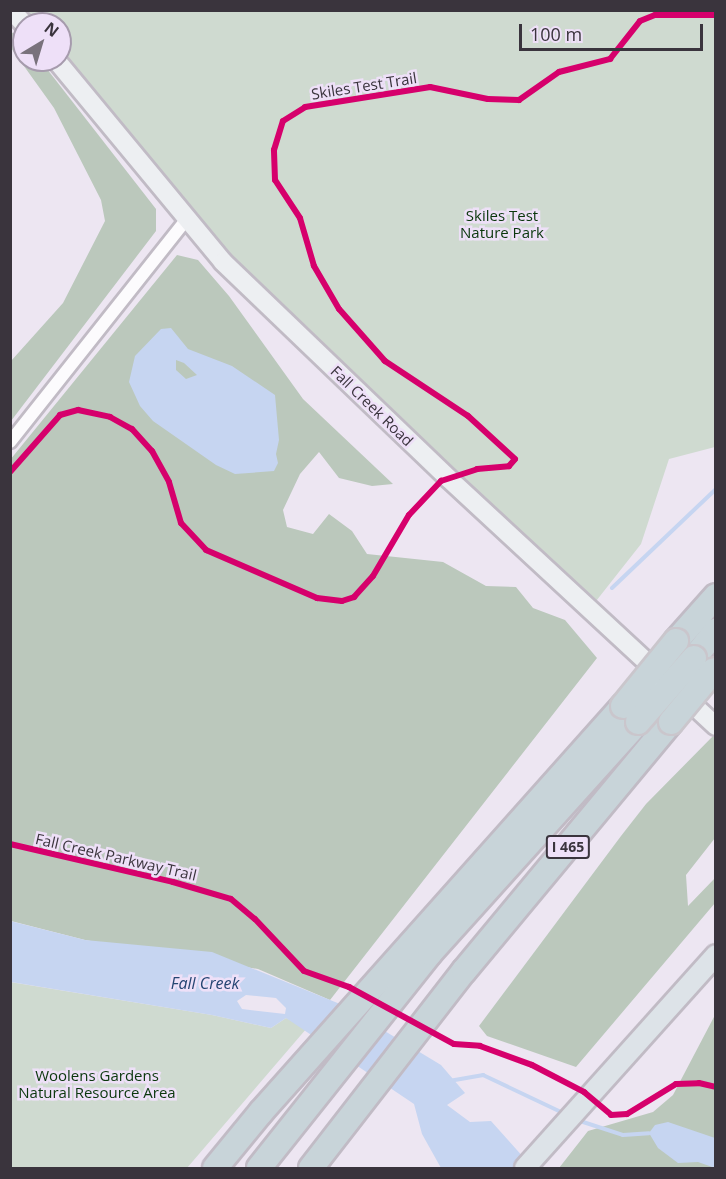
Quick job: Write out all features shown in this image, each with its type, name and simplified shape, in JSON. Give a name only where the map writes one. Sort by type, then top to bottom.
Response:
[{"type":"highway","points":[[215,1168],[261,1112],[421,947],[465,882],[631,714],[676,641],[716,596]]},
{"type":"highway","name":"I 465","points":[[311,1168],[464,971],[671,722],[708,666],[716,631]]},
{"type":"highway","name":"I 465","points":[[258,1168],[319,1092],[421,947],[631,714],[708,666]]},
{"type":"main road","name":"Fall Creek Road","points":[[66,72],[223,262],[716,726]]},
{"type":"main road","points":[[525,1168],[716,955]]},
{"type":"street","points":[[10,442],[187,219]]},
{"type":"green space","name":"Skiles Test Nature Park","points":[[11,10],[715,11],[715,447],[669,459],[641,544],[589,610],[459,476],[187,219],[70,72],[72,72],[72,12],[13,12]]},
{"type":"green space","points":[[28,72],[49,72],[156,209],[156,231],[11,421],[11,361],[63,303],[105,221],[101,200],[54,108]]},
{"type":"green space","points":[[177,255],[198,260],[229,296],[303,399],[393,484],[372,486],[339,478],[319,452],[300,474],[283,510],[287,527],[313,534],[329,514],[352,531],[367,554],[443,562],[486,586],[516,587],[533,608],[565,620],[597,658],[330,1000],[258,969],[85,940],[11,921],[10,460]]},
{"type":"green space","points":[[715,734],[715,838],[686,875],[688,906],[715,878],[715,903],[576,1067],[487,1036],[479,1026],[621,836],[646,804]]},
{"type":"green space","name":"Woolens Gardens Natural Resource Area","points":[[10,982],[212,1015],[271,1028],[286,1018],[307,1028],[187,1168],[11,1168]]},
{"type":"green space","points":[[715,1015],[715,1168],[559,1168],[588,1131],[653,1112],[673,1095]]},
{"type":"water","points":[[171,328],[188,349],[232,366],[275,395],[279,440],[276,454],[278,463],[274,471],[235,474],[216,465],[153,421],[140,406],[129,382],[135,356],[161,329]],"holes":[[[176,360],[184,363],[197,375],[186,379],[176,370]]]},
{"type":"water","name":"Fall Creek","points":[[10,921],[85,940],[212,952],[340,1004],[441,1065],[465,1093],[447,1105],[470,1122],[491,1121],[533,1168],[441,1168],[422,1134],[414,1104],[286,1018],[271,1028],[212,1015],[11,982]],"holes":[[[246,995],[276,998],[286,1008],[285,1014],[242,1009],[237,1001]]]},
{"type":"water","points":[[668,1122],[715,1138],[715,1168],[698,1162],[678,1163],[658,1148],[649,1133],[655,1125]]},
{"type":"waterway","points":[[612,588],[716,489]]},
{"type":"waterway","points":[[449,1081],[483,1075],[565,1114]]},
{"type":"waterway","points":[[577,1120],[623,1135],[649,1133]]},
{"type":"cycle path","name":"Skiles Test Trail","points":[[10,472],[60,415],[78,410],[110,417],[132,429],[152,451],[169,482],[181,523],[206,550],[317,598],[342,601],[354,597],[373,576],[409,515],[441,481],[477,469],[509,466],[515,459],[468,416],[385,361],[339,309],[314,266],[300,218],[275,180],[274,150],[283,121],[305,107],[430,87],[488,99],[519,100],[559,72],[610,59],[640,21],[655,15],[716,15]]},
{"type":"cycle path","name":"Fall Creek Parkway Trail","points":[[10,844],[173,882],[231,899],[255,919],[304,971],[349,987],[454,1044],[480,1046],[532,1065],[584,1092],[611,1115],[627,1114],[676,1084],[699,1083],[716,1087]]}]
